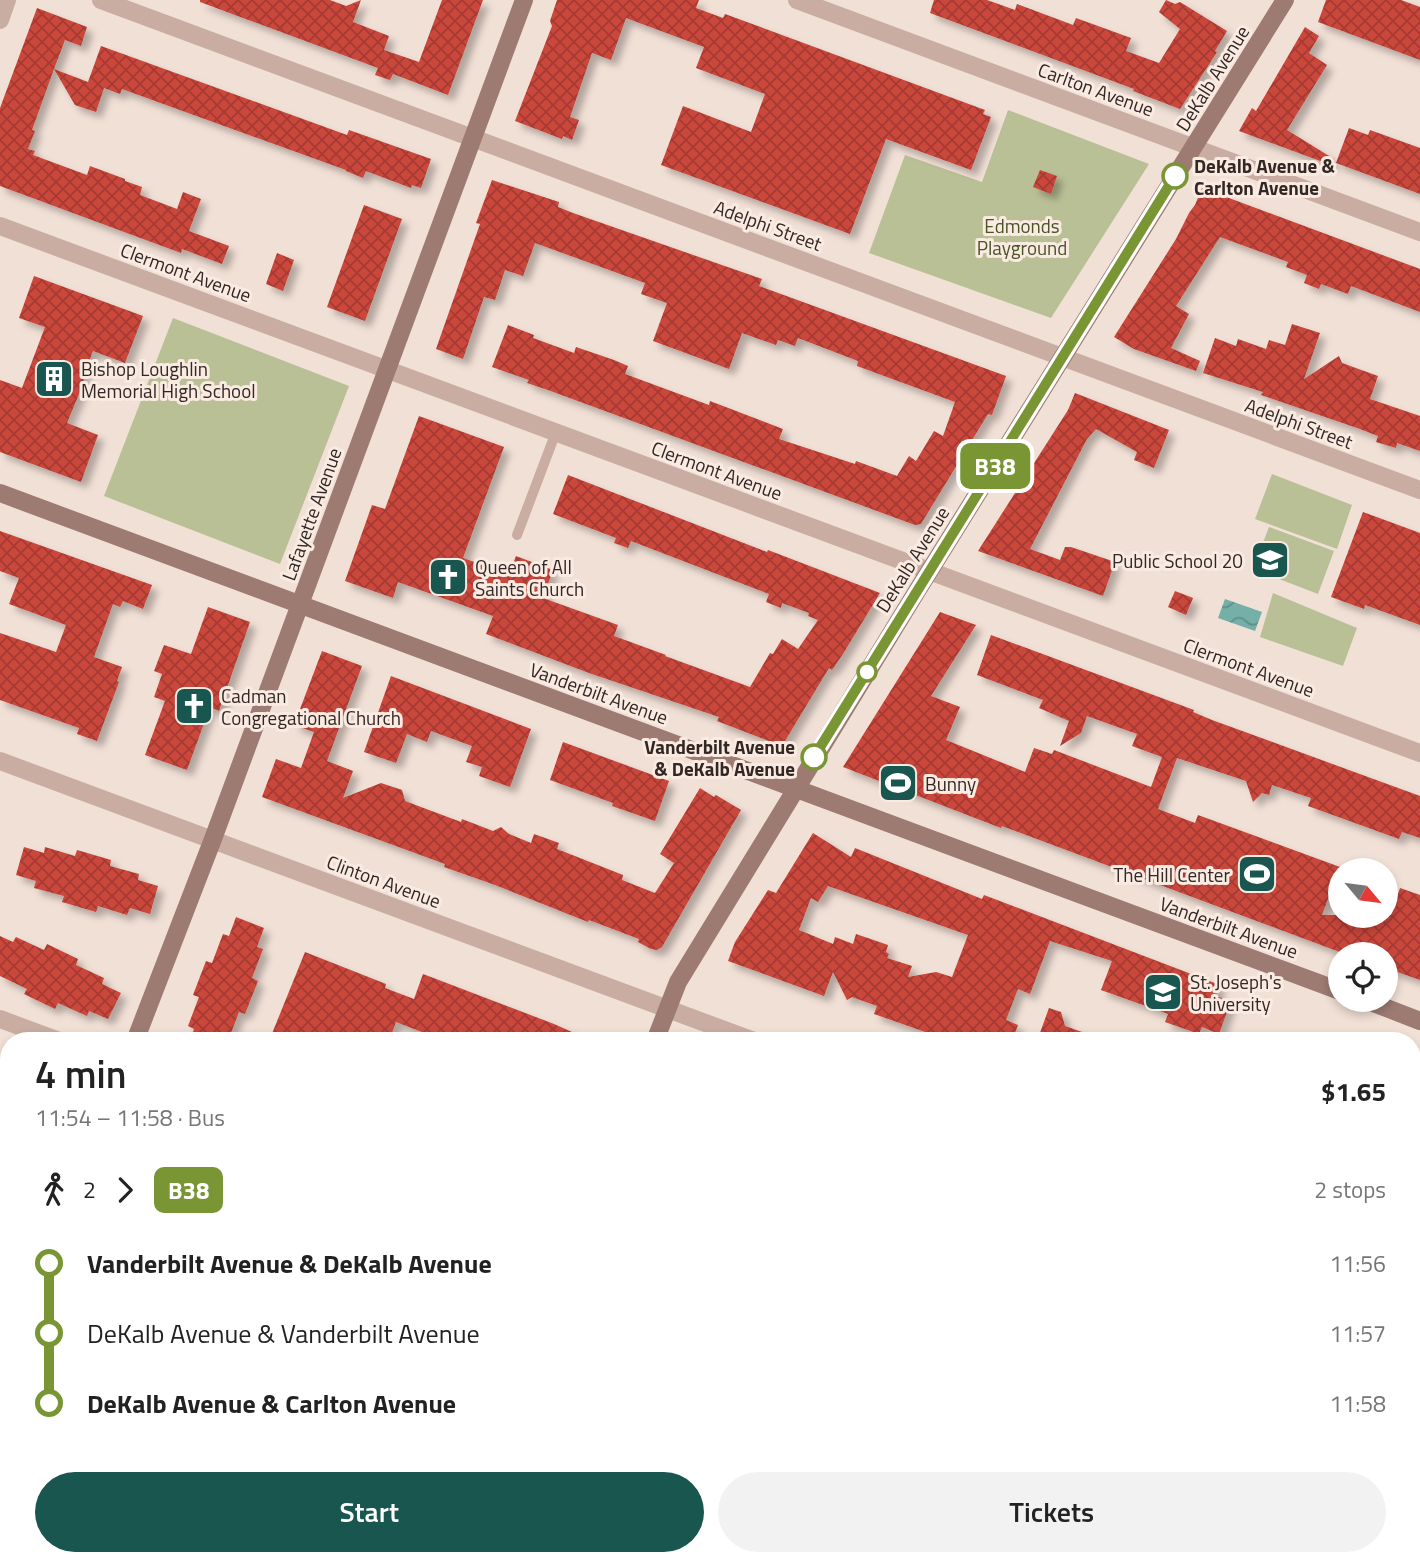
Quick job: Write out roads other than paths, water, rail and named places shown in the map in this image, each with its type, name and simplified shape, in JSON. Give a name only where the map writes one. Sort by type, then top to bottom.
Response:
[{"type":"main road","name":"Lafayette Avenue","points":[[138,1032],[213,839],[524,0]]},
{"type":"main road","name":"DeKalb Avenue","points":[[658,1032],[678,982],[795,788],[1285,0]]},
{"type":"main road","name":"Vanderbilt Avenue","points":[[0,493],[1328,987]]},
{"type":"main road","points":[[1397,1012],[1420,1021]]},
{"type":"street","points":[[0,20],[7,0]]},
{"type":"street","name":"Adelphi Street","points":[[101,0],[1420,490]]},
{"type":"street","name":"Carlton Avenue","points":[[797,0],[1420,232]]},
{"type":"street","name":"Clermont Avenue","points":[[0,226],[1420,753]]},
{"type":"street","name":"Clinton Avenue","points":[[0,761],[730,1032]]},
{"type":"street","points":[[0,1019],[35,1032]]},
{"type":"lane","points":[[517,535],[556,432]]},
{"type":"water","points":[[1225,599],[1262,612],[1255,631],[1218,618]]},
{"type":"place","name":"DeKalb Avenue & Carlton Avenue","points":[[1175,176]]},
{"type":"place","name":"Bishop Loughlin Memorial High School","points":[[54,379]]},
{"type":"place","name":"Public School 20","points":[[1270,560]]},
{"type":"place","name":"Queen of All Saints Church","points":[[448,577]]},
{"type":"place","name":"Cadman Congregational Church","points":[[194,706]]},
{"type":"place","name":"Vanderbilt Avenue & DeKalb Avenue","points":[[814,757]]},
{"type":"place","name":"Bunny","points":[[898,783]]},
{"type":"place","name":"The Hill Center","points":[[1257,874]]},
{"type":"place","name":"St. Joseph's University","points":[[1163,992]]},
{"type":"park label","name":"Edmonds Playground","points":[[1022,236]]}]
